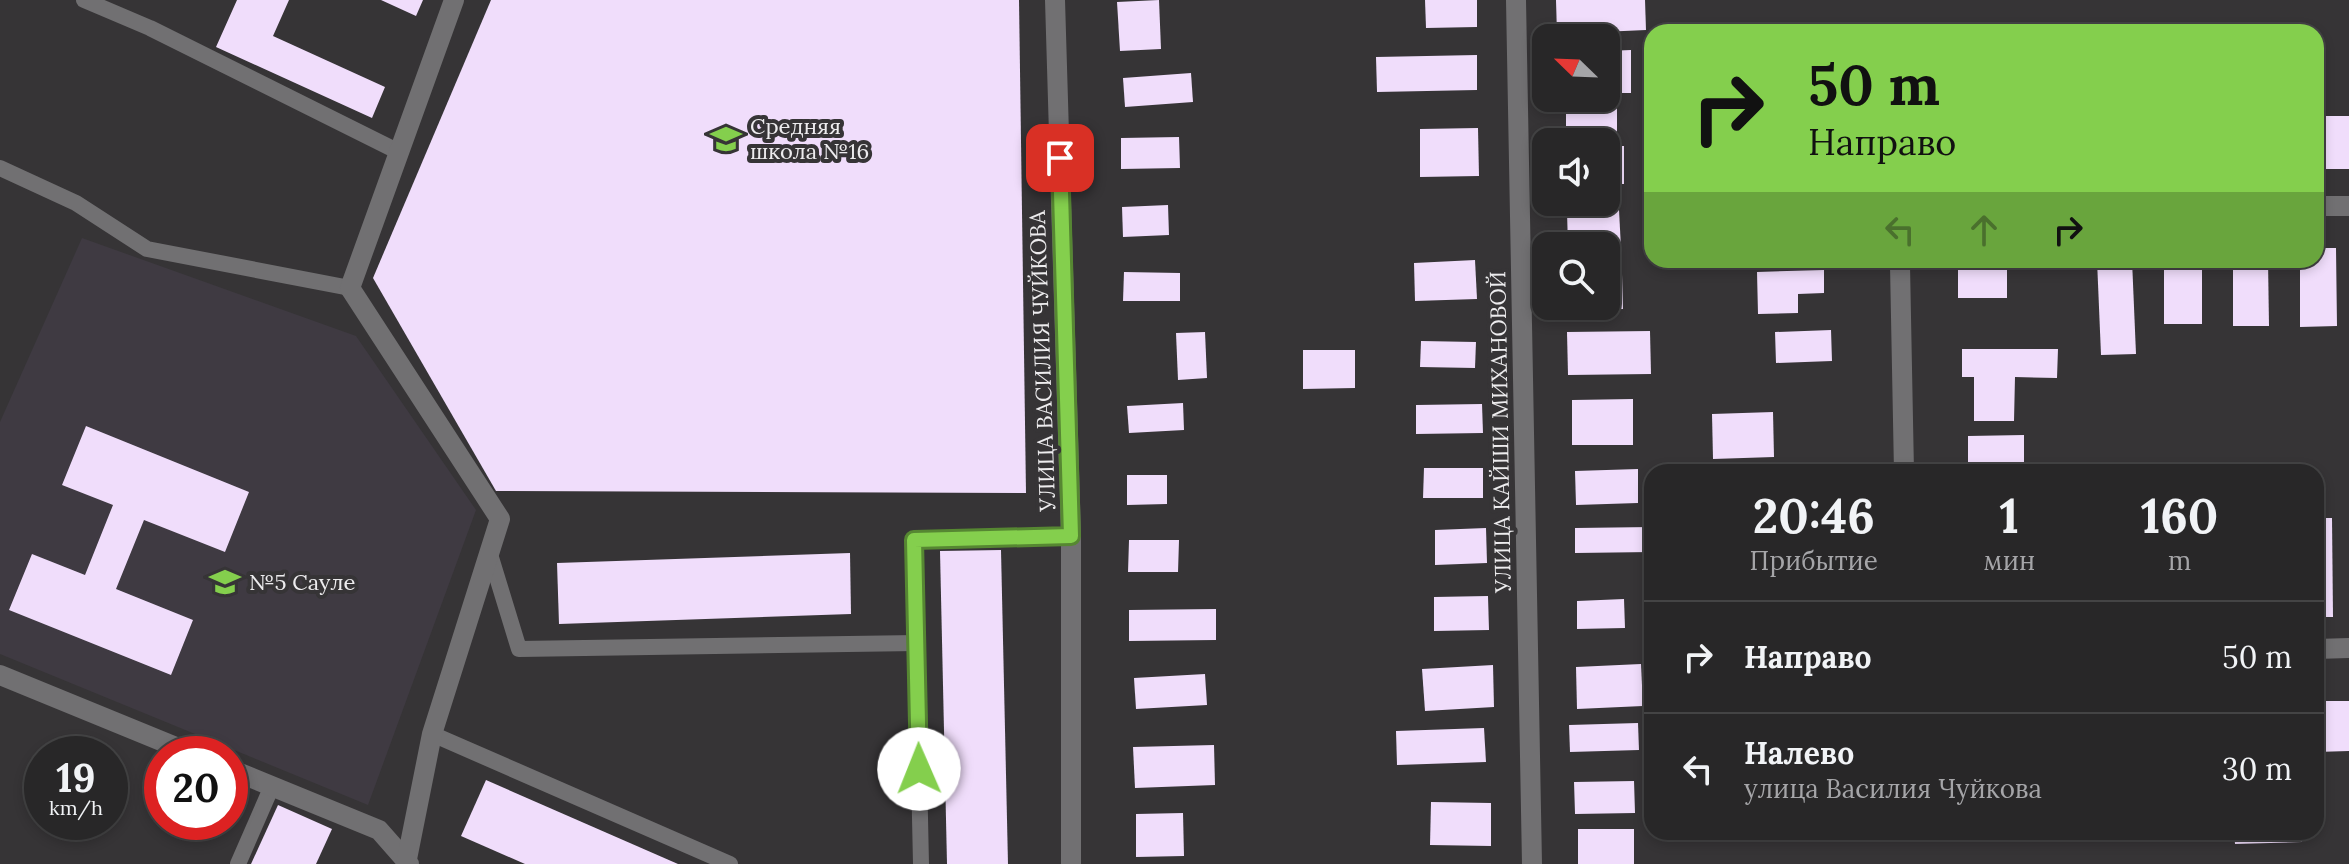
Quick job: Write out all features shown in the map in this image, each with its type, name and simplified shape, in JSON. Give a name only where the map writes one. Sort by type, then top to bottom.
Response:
[{"type":"street","points":[[407,864],[432,734],[500,519],[350,288],[454,0]]},
{"type":"street","name":"УЛИЦА ВАСИЛИЯ ЧУЙКОВА","points":[[1055,0],[1071,536],[1071,864]]},
{"type":"street","name":"УЛИЦА КАЙШИ МИХАНОВОЙ","points":[[1516,0],[1532,864]]},
{"type":"street","points":[[2324,206],[2349,206]]},
{"type":"street","points":[[1900,268],[1904,464]]},
{"type":"street","points":[[2324,649],[2349,648]]},
{"type":"street","points":[[0,675],[149,736]]},
{"type":"street","points":[[248,776],[379,830],[407,864]]},
{"type":"lane","points":[[84,0],[150,28],[399,152]]},
{"type":"lane","points":[[0,168],[76,203],[147,249],[350,288]]},
{"type":"lane","points":[[921,864],[914,540],[1071,536]]},
{"type":"lane","points":[[488,550],[519,649],[917,643]]},
{"type":"lane","points":[[432,734],[730,864]]},
{"type":"lane","points":[[238,864],[272,786]]},
{"type":"shaded area","name":"№5 Сауле","points":[[82,238],[356,336],[476,510],[368,805],[248,756],[248,736],[200,736],[0,654],[0,422]]},
{"type":"building","points":[[237,0],[289,0],[273,36],[385,87],[372,118],[216,47]]},
{"type":"building","points":[[381,0],[423,0],[416,16]]},
{"type":"building","name":"Средняя школа №16","points":[[491,0],[1019,0],[1026,493],[496,491],[373,278]]},
{"type":"building","points":[[1159,0],[1161,49],[1120,51],[1117,2]]},
{"type":"building","points":[[1425,0],[1477,0],[1477,27],[1426,28]]},
{"type":"building","points":[[1556,0],[1645,0],[1644,30],[1620,31],[1620,24],[1557,24]]},
{"type":"building","points":[[1620,50],[1631,50],[1631,93],[1620,93]]},
{"type":"building","points":[[1477,55],[1477,90],[1377,92],[1376,57]]},
{"type":"building","points":[[1191,73],[1193,102],[1125,107],[1123,78]]},
{"type":"building","points":[[1566,112],[1617,112],[1617,128],[1566,128]]},
{"type":"building","points":[[2324,116],[2349,116],[2349,169],[2324,169]]},
{"type":"building","points":[[1478,128],[1479,176],[1420,177],[1420,129]]},
{"type":"building","points":[[1179,137],[1180,168],[1121,169],[1121,138]]},
{"type":"building","points":[[1620,146],[1624,146],[1624,184],[1620,184]]},
{"type":"building","points":[[1168,205],[1169,235],[1123,237],[1122,207]]},
{"type":"building","points":[[1567,216],[1619,216],[1621,248],[1620,232],[1568,232]]},
{"type":"building","points":[[2324,248],[2336,248],[2337,326],[2300,327],[2300,268],[2324,268]]},
{"type":"building","points":[[1475,260],[1477,299],[1415,301],[1414,263]]},
{"type":"building","points":[[1958,268],[2007,268],[2007,298],[1958,298]]},
{"type":"building","points":[[2097,268],[2132,268],[2136,354],[2101,355]]},
{"type":"building","points":[[2164,268],[2202,268],[2202,324],[2164,324]]},
{"type":"building","points":[[2233,268],[2268,268],[2269,326],[2233,326]]},
{"type":"building","points":[[1824,270],[1824,293],[1798,294],[1798,313],[1758,314],[1757,272]]},
{"type":"building","points":[[1124,272],[1180,273],[1180,301],[1123,301]]},
{"type":"building","points":[[1622,274],[1623,309],[1620,309]]},
{"type":"building","points":[[1831,330],[1832,361],[1776,363],[1775,332]]},
{"type":"building","points":[[1650,331],[1651,374],[1568,375],[1567,332]]},
{"type":"building","points":[[1205,332],[1207,378],[1178,380],[1176,333]]},
{"type":"building","points":[[1421,341],[1476,342],[1475,368],[1420,367]]},
{"type":"building","points":[[1962,349],[2058,349],[2057,378],[2015,377],[2014,421],[1974,421],[1974,377],[1962,377]]},
{"type":"building","points":[[1303,350],[1355,350],[1355,388],[1303,389]]},
{"type":"building","points":[[1633,399],[1633,445],[1572,445],[1572,400]]},
{"type":"building","points":[[1183,403],[1184,430],[1129,433],[1127,406]]},
{"type":"building","points":[[1482,404],[1483,433],[1416,434],[1416,405]]},
{"type":"building","points":[[1773,412],[1774,457],[1713,459],[1712,414]]},
{"type":"building","points":[[86,426],[249,492],[225,552],[144,520],[116,589],[193,620],[171,675],[9,610],[32,554],[85,575],[113,505],[62,485]]},
{"type":"building","points":[[2024,435],[2024,464],[1968,464],[1968,436]]},
{"type":"building","points":[[1424,468],[1483,468],[1483,498],[1423,498]]},
{"type":"building","points":[[1638,469],[1638,503],[1576,505],[1575,471]]},
{"type":"building","points":[[1127,475],[1167,475],[1167,504],[1127,505]]},
{"type":"building","points":[[2324,518],[2332,518],[2333,617],[2324,617]]},
{"type":"building","points":[[1644,527],[1644,552],[1575,553],[1575,528]]},
{"type":"building","points":[[1486,528],[1487,563],[1435,565],[1435,530]]},
{"type":"building","points":[[1129,540],[1179,540],[1178,572],[1128,572]]},
{"type":"building","points":[[1001,550],[1008,864],[947,864],[940,551]]},
{"type":"building","points":[[850,553],[851,614],[559,624],[557,563]]},
{"type":"building","points":[[1488,596],[1489,630],[1434,631],[1434,597]]},
{"type":"building","points":[[1624,599],[1625,628],[1577,629],[1577,601]]},
{"type":"building","points":[[1216,609],[1216,640],[1129,641],[1129,610]]},
{"type":"building","points":[[1641,664],[1643,706],[1577,709],[1576,667]]},
{"type":"building","points":[[1493,665],[1494,707],[1425,711],[1422,669]]},
{"type":"building","points":[[1205,674],[1207,705],[1136,709],[1134,678]]},
{"type":"building","points":[[2324,701],[2349,701],[2349,751],[2324,752]]},
{"type":"building","points":[[1638,723],[1639,750],[1570,752],[1569,725]]},
{"type":"building","points":[[1484,728],[1486,762],[1397,765],[1396,731]]},
{"type":"building","points":[[1214,745],[1215,785],[1135,788],[1133,747]]},
{"type":"building","points":[[486,780],[678,864],[525,864],[461,836]]},
{"type":"building","points":[[1634,781],[1635,813],[1575,814],[1574,782]]},
{"type":"building","points":[[1431,802],[1491,803],[1491,846],[1430,845]]},
{"type":"building","points":[[278,805],[332,829],[316,864],[251,864]]},
{"type":"building","points":[[1183,813],[1184,856],[1136,857],[1136,814]]},
{"type":"building","points":[[1578,829],[1634,829],[1634,864],[1578,864]]},
{"type":"building","points":[[2235,840],[2302,840],[2302,842],[2235,844]]},
{"type":"place","name":"Средняя школа №16","points":[[726,139]]},
{"type":"place","name":"№5 Сауле","points":[[225,582]]},
{"type":"route","points":[[919,769],[914,540],[1071,536],[1060,158]]}]
